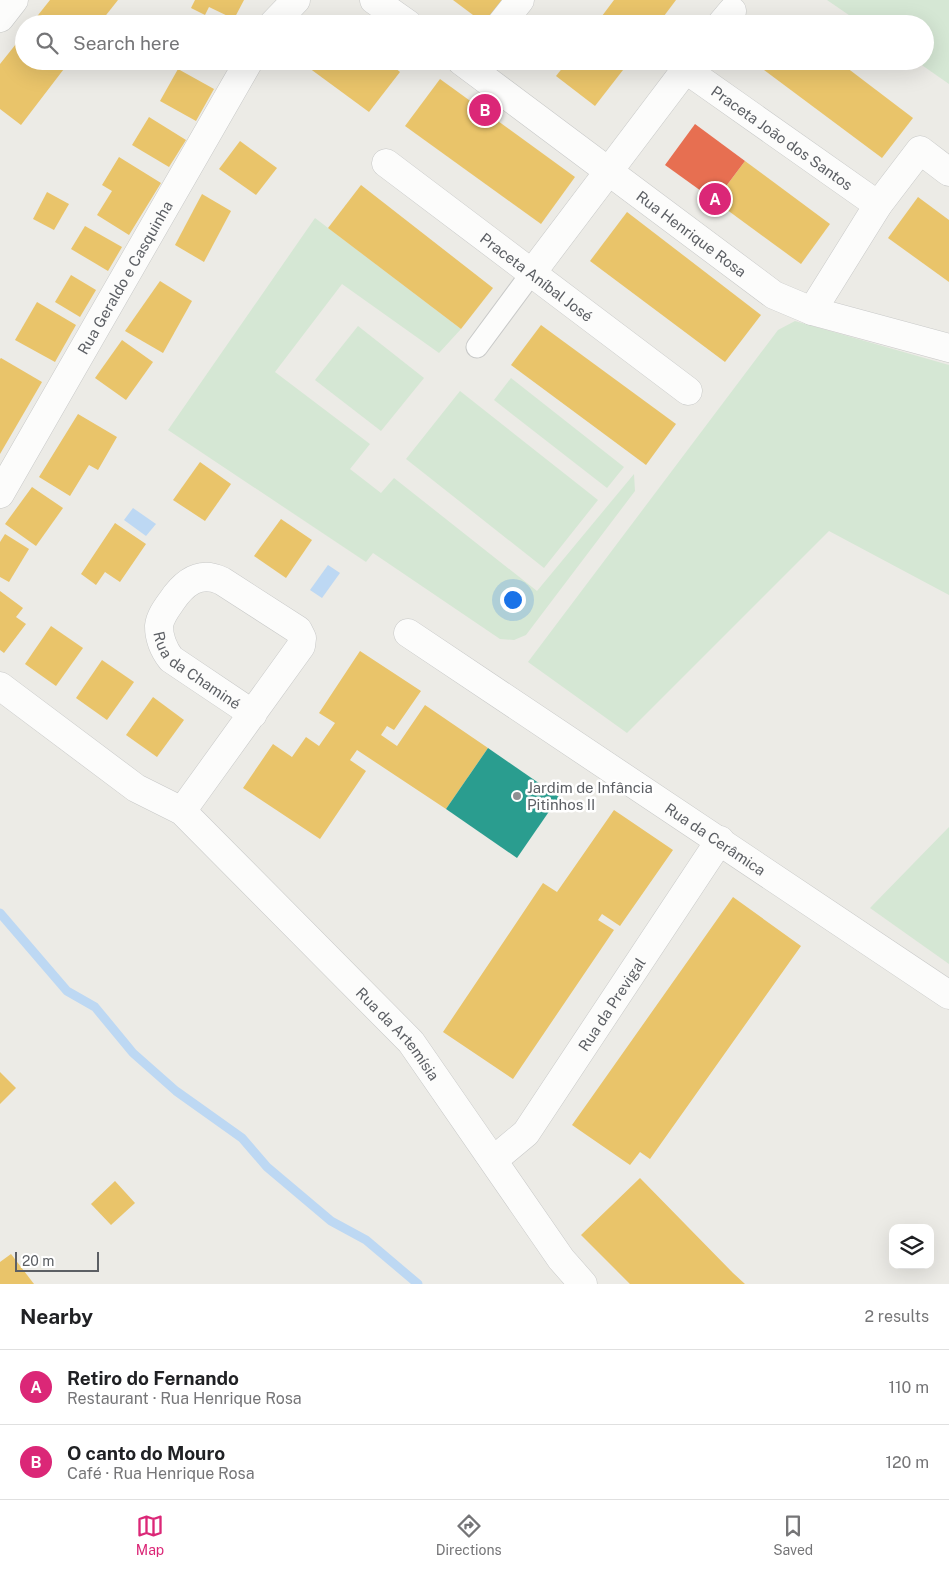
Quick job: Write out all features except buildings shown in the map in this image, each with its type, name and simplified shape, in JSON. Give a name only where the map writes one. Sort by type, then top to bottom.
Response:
[{"type":"street","points":[[0,18],[14,0]]},
{"type":"street","points":[[282,15],[296,0]]},
{"type":"street","points":[[509,15],[520,0]]},
{"type":"street","points":[[379,2],[396,15]]},
{"type":"street","name":"Rua Geraldo e Casquinha","points":[[0,494],[245,70]]},
{"type":"street","name":"Rua Henrique Rosa","points":[[475,70],[760,287],[786,302],[812,311],[949,348]]},
{"type":"street","name":"Praceta João dos Santos","points":[[531,274],[685,70]]},
{"type":"street","name":"Praceta João dos Santos","points":[[696,70],[878,205]]},
{"type":"street","points":[[812,311],[878,205],[920,150],[949,172]]},
{"type":"street","name":"Praceta Aníbal José","points":[[386,163],[531,274],[688,390]]},
{"type":"street","points":[[477,347],[531,274]]},
{"type":"street","name":"Rua da Chaminé","points":[[182,811],[253,714],[301,646],[300,633],[216,578],[203,577],[190,581],[181,587],[161,619],[160,635],[165,651],[171,659],[253,714]]},
{"type":"street","name":"Rua da Cerâmica","points":[[408,633],[949,994]]},
{"type":"street","name":"Rua da Artemísia","points":[[0,686],[136,788],[182,811],[411,1042],[561,1259],[583,1284]]},
{"type":"street","name":"Rua da Previgal","points":[[490,1155],[502,1153],[526,1133],[720,840]]},
{"type":"green space","points":[[827,0],[949,0],[949,84],[929,70],[934,70],[934,15],[849,15]]},
{"type":"green space","points":[[315,218],[461,329],[439,353],[342,284],[275,372],[370,444],[350,469],[381,493],[394,478],[537,591],[634,474],[635,491],[526,635],[514,640],[500,639],[373,553],[366,562],[168,430]]},
{"type":"green space","points":[[795,321],[949,365],[949,595],[829,531],[627,733],[528,662],[778,330]]},
{"type":"green space","points":[[358,326],[424,378],[381,431],[315,380]]},
{"type":"green space","points":[[511,378],[624,467],[607,488],[494,400]]},
{"type":"green space","points":[[460,391],[598,500],[544,568],[406,459]]},
{"type":"green space","points":[[949,827],[949,964],[870,908]]},
{"type":"water","points":[[133,508],[156,524],[146,536],[124,520]]},
{"type":"water","points":[[328,565],[340,573],[322,598],[310,590]]},
{"type":"waterway","points":[[0,913],[67,991],[95,1007],[133,1053],[176,1091],[242,1138],[267,1167],[331,1221],[366,1240],[418,1284]]},
{"type":"place","name":"O canto do Mouro","points":[[485,110]]},
{"type":"place","name":"Retiro do Fernando","points":[[715,199]]},
{"type":"place","name":"Jardim de Infância Pitinhos II","points":[[517,796]]}]
